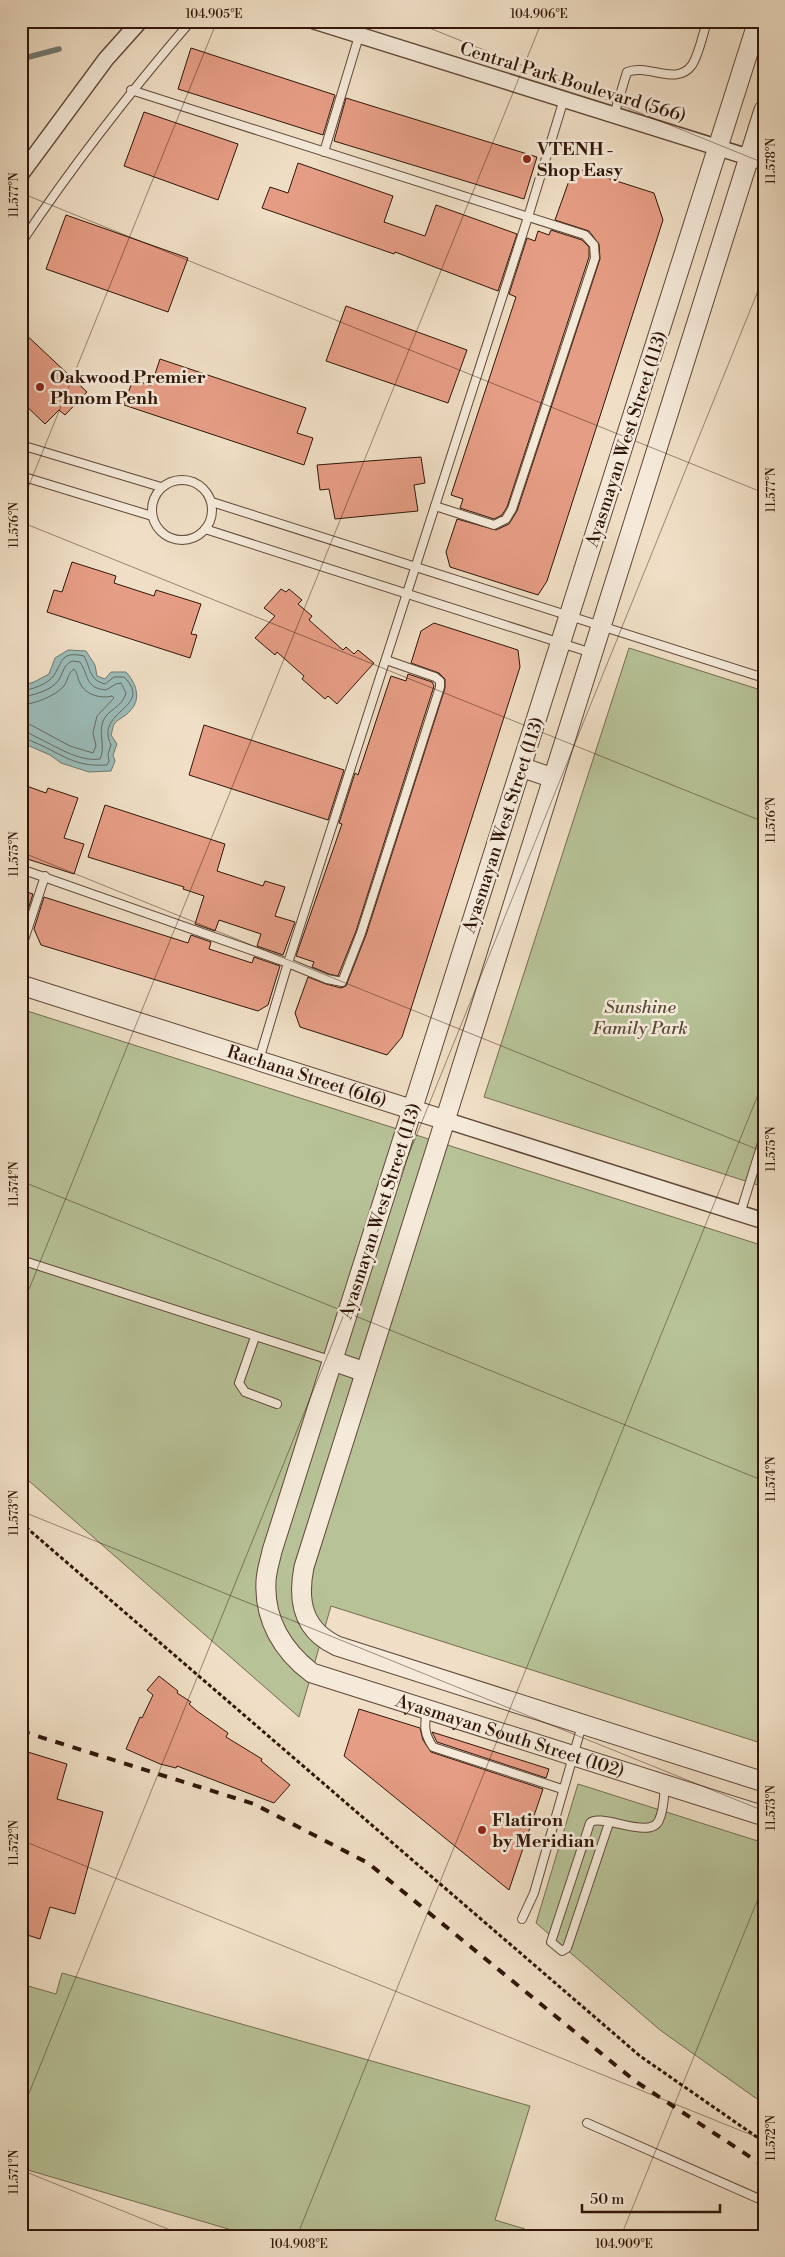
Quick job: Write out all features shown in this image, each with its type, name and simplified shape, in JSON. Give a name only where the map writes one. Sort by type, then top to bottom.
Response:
[{"type":"street","points":[[21,174],[106,59],[140,21]]},
{"type":"street","name":"Central Park Boulevard (566)","points":[[314,21],[756,160]]},
{"type":"street","name":"Ayasmayan West Street (113)","points":[[275,1630],[268,1610],[266,1581],[270,1559],[758,21]]},
{"type":"street","name":"Ayasmayan West Street (113)","points":[[306,1613],[300,1598],[304,1567],[688,351],[756,160],[764,110]]},
{"type":"street","points":[[657,341],[688,351]]},
{"type":"street","points":[[521,767],[553,778]]},
{"type":"street","name":"Rachana Street (616)","points":[[21,985],[764,1222]]},
{"type":"street","points":[[333,1361],[365,1372]]},
{"type":"street","name":"Ayasmayan South Street (102)","points":[[306,1613],[311,1627],[321,1639],[337,1646],[764,1782]]},
{"type":"street","name":"Ayasmayan South Street (102)","points":[[275,1630],[299,1663],[312,1673],[764,1816]]},
{"type":"street","points":[[666,1785],[674,1753]]},
{"type":"lane","points":[[21,243],[53,194],[132,90],[191,21]]},
{"type":"lane","points":[[614,115],[627,72],[635,69],[646,69],[671,75],[683,73],[692,64],[707,21]]},
{"type":"lane","points":[[324,152],[360,36]]},
{"type":"lane","points":[[132,90],[585,235],[594,245],[595,258],[512,509],[506,519],[494,525],[435,506]]},
{"type":"lane","points":[[259,1061],[288,963],[528,217],[564,99]]},
{"type":"lane","points":[[21,445],[161,487]]},
{"type":"lane","points":[[21,476],[152,516]]},
{"type":"lane","points":[[177,480],[188,480],[197,483],[212,502],[213,512],[206,529],[192,538],[182,540],[171,538],[162,533],[156,526],[152,516],[152,504],[161,487],[177,480]]},
{"type":"lane","points":[[212,502],[764,678]]},
{"type":"lane","points":[[206,529],[592,653]]},
{"type":"lane","points":[[21,869],[288,963],[327,979],[342,982],[361,933],[440,681],[417,670],[386,660]]},
{"type":"lane","points":[[21,949],[45,876]]},
{"type":"lane","points":[[740,1214],[764,1137]]},
{"type":"lane","points":[[21,1260],[333,1361]]},
{"type":"lane","points":[[255,1337],[239,1383],[245,1392],[277,1404]]},
{"type":"lane","points":[[427,1710],[424,1726],[426,1738],[433,1747],[562,1789]]},
{"type":"lane","points":[[522,1919],[534,1893],[582,1724]]},
{"type":"lane","points":[[609,1823],[567,1948],[562,1951],[551,1942],[590,1823],[597,1820],[650,1828],[656,1826],[666,1785]]},
{"type":"lane","points":[[588,2123],[764,2201]]},
{"type":"path","points":[[21,1523],[640,2056],[764,2142]]},
{"type":"green space","name":"Sunshine Family Park","points":[[629,648],[764,691],[764,1187],[484,1097]]},
{"type":"green space","points":[[21,1009],[764,1246],[764,1744],[331,1606],[299,1717],[21,1474]]},
{"type":"green space","points":[[578,1784],[764,1843],[764,2104],[660,2030],[536,1923]]},
{"type":"green space","points":[[62,1973],[530,2106],[495,2220],[525,2229],[523,2236],[252,2236],[21,2168],[21,1984],[56,1994]]},
{"type":"water","points":[[68,650],[86,651],[95,665],[97,676],[105,679],[111,672],[126,672],[135,686],[137,696],[134,706],[113,726],[111,735],[117,744],[113,755],[115,761],[111,771],[89,772],[61,763],[21,740],[21,686],[49,674],[55,658]]},
{"type":"building","points":[[191,48],[335,95],[323,135],[178,89]]},
{"type":"building","points":[[346,98],[537,157],[524,199],[334,141]]},
{"type":"building","points":[[144,112],[238,144],[218,200],[124,166]]},
{"type":"building","points":[[298,163],[393,196],[384,222],[425,236],[436,205],[517,234],[498,291],[395,252],[394,254],[262,208],[270,187],[288,193]]},
{"type":"building","points":[[582,170],[654,193],[663,220],[547,581],[538,595],[450,567],[446,552],[457,519],[496,530],[509,524],[517,511],[600,259],[599,244],[589,231],[555,220],[570,178]]},
{"type":"building","points":[[66,215],[188,258],[168,312],[46,269]]},
{"type":"building","points":[[551,230],[582,240],[589,247],[589,257],[507,507],[502,515],[494,519],[460,508],[463,499],[451,495],[516,297],[509,294],[527,238],[535,241],[538,231],[549,235]]},
{"type":"building","points":[[346,306],[467,350],[448,403],[326,361]]},
{"type":"building","points":[[21,330],[87,392],[65,415],[59,410],[45,424],[21,401]]},
{"type":"building","points":[[160,359],[306,408],[297,433],[313,438],[304,465],[124,405],[133,379],[151,386]]},
{"type":"building","points":[[421,457],[425,483],[414,485],[418,511],[335,519],[329,489],[320,490],[317,465]]},
{"type":"building","points":[[72,562],[116,576],[114,583],[154,596],[156,590],[201,604],[191,634],[197,635],[190,658],[47,612],[54,590],[62,592]]},
{"type":"building","points":[[281,589],[286,592],[289,589],[302,600],[298,604],[312,616],[309,620],[343,650],[346,647],[354,654],[358,650],[374,663],[337,704],[328,696],[325,699],[302,679],[304,676],[277,652],[275,655],[255,638],[275,616],[264,608]]},
{"type":"building","points":[[434,623],[518,650],[520,667],[402,1037],[387,1055],[300,1027],[295,1013],[308,977],[341,988],[346,986],[366,935],[445,688],[445,679],[439,673],[411,663],[421,631]]},
{"type":"building","points":[[408,674],[432,682],[434,686],[356,931],[338,976],[329,974],[312,967],[314,962],[296,956],[342,824],[339,823],[355,773],[358,775],[391,676],[406,681]]},
{"type":"building","points":[[204,725],[344,770],[328,820],[189,775]]},
{"type":"building","points":[[21,784],[46,793],[48,788],[78,798],[64,838],[84,844],[74,874],[21,857]]},
{"type":"building","points":[[105,805],[225,844],[217,871],[263,886],[265,881],[285,887],[275,916],[295,922],[283,955],[257,946],[261,934],[219,920],[215,931],[195,924],[204,896],[183,889],[184,887],[88,857]]},
{"type":"building","points":[[21,890],[33,894],[27,913],[21,901]]},
{"type":"building","points":[[44,897],[188,943],[191,935],[211,942],[209,949],[252,963],[254,957],[280,966],[268,1005],[258,1011],[41,945],[34,929]]},
{"type":"building","points":[[159,1676],[178,1691],[177,1693],[191,1702],[189,1704],[197,1711],[228,1733],[226,1737],[262,1759],[261,1761],[290,1785],[274,1803],[177,1766],[176,1768],[160,1764],[126,1749],[140,1717],[142,1718],[153,1695],[147,1690]]},
{"type":"building","name":"Flatiron by Meridian","points":[[359,1709],[420,1728],[423,1740],[431,1752],[543,1789],[509,1890],[344,1756]]},
{"type":"building","points":[[432,1732],[549,1769],[546,1778],[437,1742]]},
{"type":"building","points":[[21,1750],[67,1764],[57,1799],[103,1812],[75,1914],[50,1907],[40,1939],[21,1933]]},
{"type":"waterway","points":[[21,59],[59,49]]},
{"type":"railway","points":[[21,1731],[254,1804],[368,1863],[635,2081],[764,2166]]},
{"type":"place","name":"VTENH - Shop Easy","points":[[527,159]]},
{"type":"place","name":"Oakwood Premier Phnom Penh","points":[[40,387]]},
{"type":"place","name":"Flatiron by Meridian","points":[[482,1830]]}]
